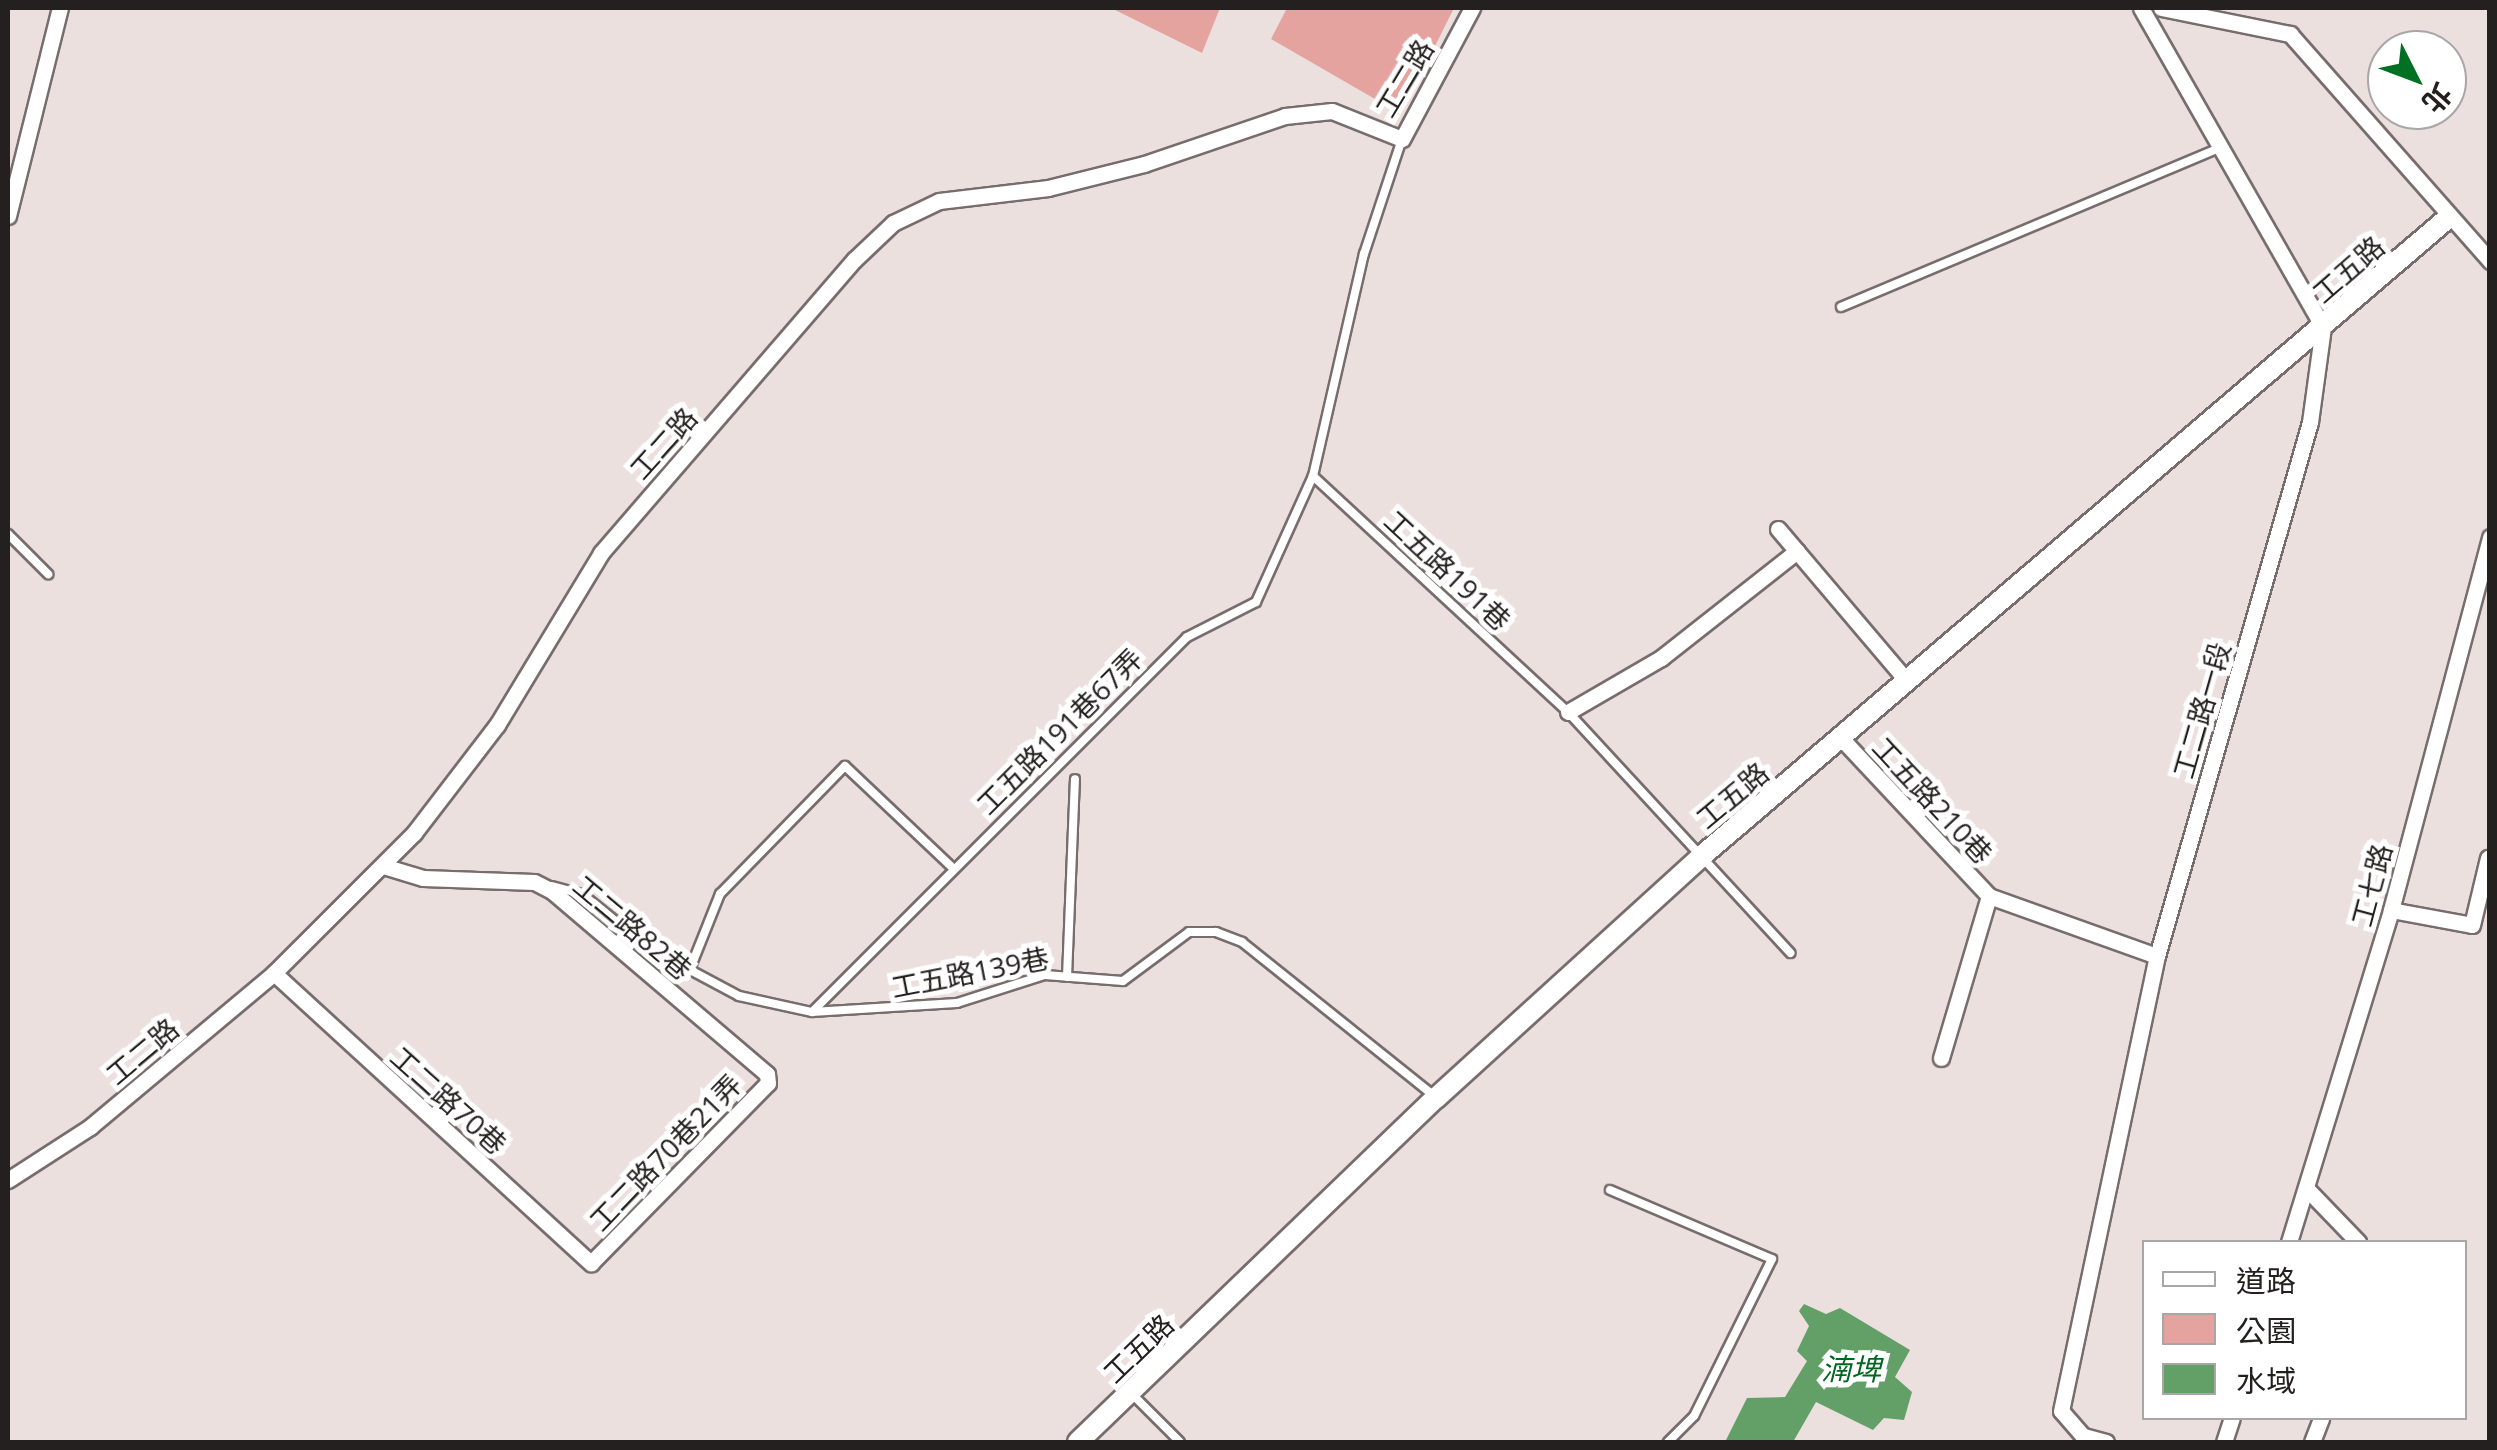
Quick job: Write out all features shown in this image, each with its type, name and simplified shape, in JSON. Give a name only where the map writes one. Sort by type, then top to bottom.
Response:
[{"type":"street","points":[[8,216],[60,8]]},
{"type":"street","name":"工二路","points":[[8,1180],[90,1127],[274,974],[383,866],[497,726],[602,553],[854,260],[893,224],[940,201],[1048,188],[1144,164],[1285,116],[1332,111],[1402,139],[1472,8]]},
{"type":"street","points":[[2141,8],[2217,149],[2323,327]]},
{"type":"street","points":[[2160,8],[2290,34],[2448,218],[2490,261]]},
{"type":"street","name":"工五路","points":[[1078,1442],[1436,1098],[1704,854],[2448,218]]},
{"type":"street","name":"工二路一段","points":[[2106,1442],[2083,1436],[2061,1411],[2157,956],[2310,422],[2323,327]]},
{"type":"street","points":[[1778,530],[1906,680]]},
{"type":"street","name":"工七路","points":[[2290,1240],[2390,910],[2490,538]]},
{"type":"street","points":[[1568,712],[1661,658],[1797,551]]},
{"type":"street","name":"工五路210巷","points":[[1842,738],[1989,896],[2157,956]]},
{"type":"street","points":[[2390,910],[2472,924],[2488,858]]},
{"type":"street","name":"工二路82巷","points":[[383,866],[424,878],[534,882],[768,1074]]},
{"type":"street","points":[[1941,1058],[1989,896]]},
{"type":"street","name":"工二路70巷","points":[[274,974],[591,1263]]},
{"type":"street","name":"工二路70巷21弄","points":[[591,1263],[768,1083],[768,1074]]},
{"type":"street","points":[[2307,1188],[2356,1240]]},
{"type":"lane","points":[[1314,476],[1364,254],[1402,139]]},
{"type":"lane","points":[[1841,307],[2217,149]]},
{"type":"lane","name":"工五路191巷","points":[[1314,476],[1568,712],[1704,854],[1790,953]]},
{"type":"lane","name":"工五路191巷67弄","points":[[812,1012],[1188,636],[1256,602],[1314,476]]},
{"type":"lane","points":[[8,534],[48,574]]},
{"type":"lane","points":[[690,969],[720,894],[845,766],[953,868]]},
{"type":"lane","points":[[1067,977],[1075,779]]},
{"type":"lane","name":"工五路139巷","points":[[534,882],[582,894],[650,948],[739,996],[812,1012],[958,1003],[1045,976],[1123,981],[1189,932],[1216,932],[1242,942],[1436,1098]]},
{"type":"lane","points":[[1610,1190],[1772,1259],[1694,1416],[1668,1442]]},
{"type":"lane","points":[[1131,1393],[1180,1442]]},
{"type":"green space","points":[[1111,8],[1220,8],[1202,53]]},
{"type":"green space","points":[[1287,8],[1454,8],[1401,114],[1271,39]]},
{"type":"water","name":"湳埤","points":[[1804,1304],[1826,1314],[1840,1308],[1910,1350],[1895,1377],[1912,1392],[1904,1420],[1884,1418],[1873,1430],[1816,1402],[1793,1442],[1725,1442],[1747,1398],[1785,1397],[1807,1361],[1797,1351],[1809,1326],[1799,1311]]}]
